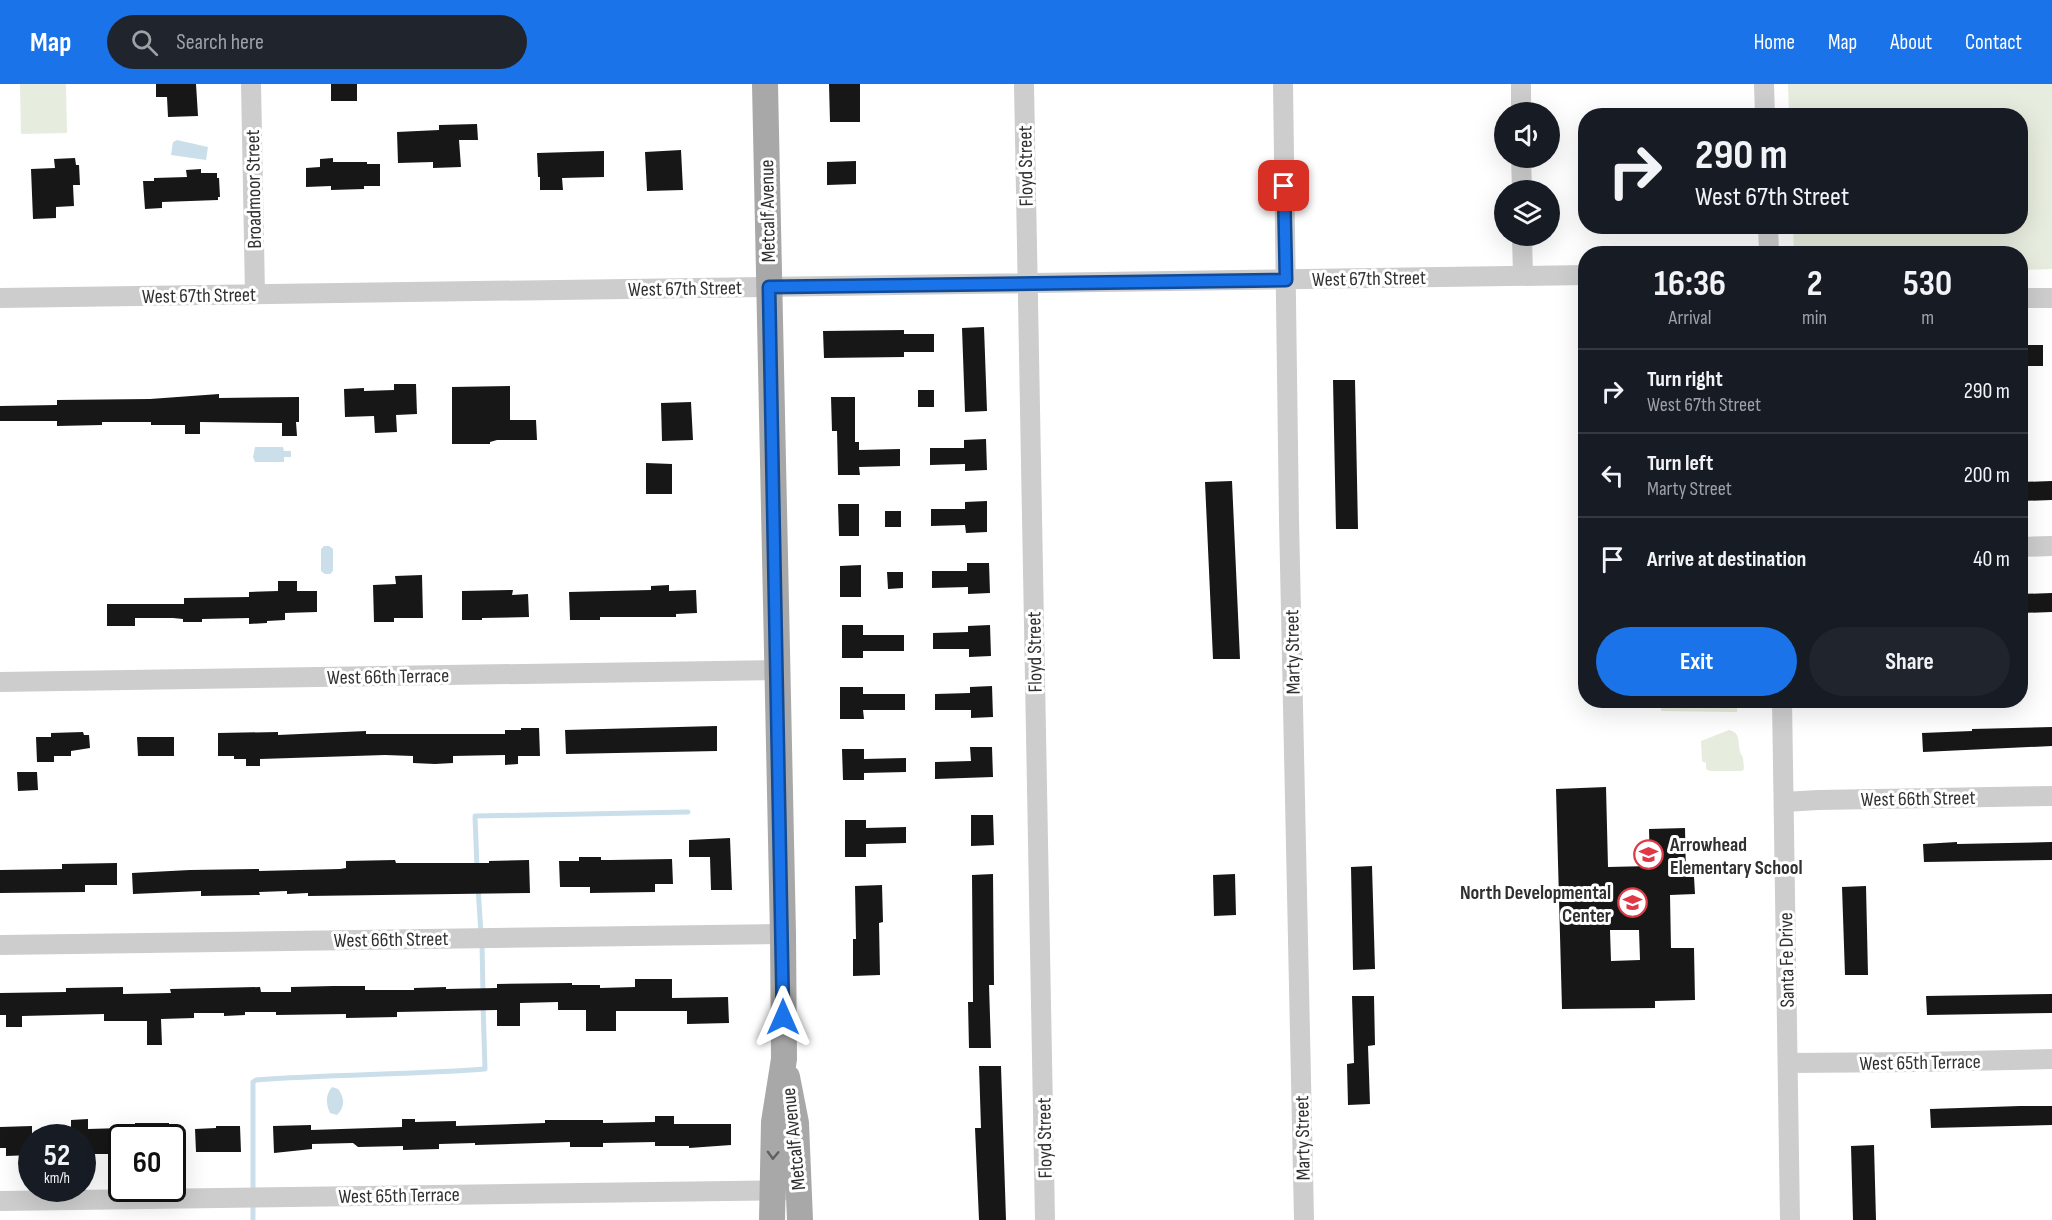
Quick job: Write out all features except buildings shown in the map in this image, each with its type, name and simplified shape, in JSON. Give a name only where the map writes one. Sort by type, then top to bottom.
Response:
[{"type":"main road","name":"Metcalf Avenue","points":[[765,84],[784,1059],[774,1122],[772,1220]]},
{"type":"main road","name":"Metcalf Avenue","points":[[784,1059],[796,1122],[800,1220]]},
{"type":"street","name":"Broadmoor Street","points":[[251,84],[255,294]]},
{"type":"street","name":"Floyd Street","points":[[1024,84],[1045,1220]]},
{"type":"street","name":"Marty Street","points":[[1283,84],[1304,1220]]},
{"type":"street","points":[[1521,84],[1521,102]]},
{"type":"street","points":[[1764,84],[1765,108]]},
{"type":"street","points":[[1522,246],[1522,276]]},
{"type":"street","name":"West 67th Street","points":[[0,298],[1578,275]]},
{"type":"street","points":[[2028,298],[2052,298]]},
{"type":"street","points":[[2028,547],[2052,546]]},
{"type":"street","name":"West 66th Terrace","points":[[0,682],[776,670]]},
{"type":"street","name":"Santa Fe Drive","points":[[1782,708],[1790,1220]]},
{"type":"street","name":"West 66th Street","points":[[1784,802],[2052,796]]},
{"type":"street","name":"West 66th Street","points":[[0,945],[783,934]]},
{"type":"street","name":"West 65th Terrace","points":[[1788,1063],[2052,1059]]},
{"type":"street","name":"West 65th Terrace","points":[[0,1201],[799,1190]]},
{"type":"shaded area","points":[[20,84],[66,84],[67,133],[21,134]]},
{"type":"shaded area","points":[[1788,84],[2052,84],[2052,269],[2028,270],[2028,246],[1794,246],[1793,234],[2028,234],[2028,108],[1789,108]]},
{"type":"shaded area","points":[[1661,708],[1737,708],[1737,712],[1661,711]]},
{"type":"shaded area","points":[[1729,730],[1738,737],[1744,769],[1742,771],[1710,771],[1706,769],[1706,763],[1702,761],[1701,741]]},
{"type":"water","points":[[177,140],[208,147],[206,160],[171,155],[173,142]]},
{"type":"water","points":[[255,447],[283,447],[284,451],[291,451],[291,457],[284,457],[284,462],[255,462],[253,457]]},
{"type":"water","points":[[324,546],[333,549],[333,571],[330,574],[321,571],[321,549]]},
{"type":"water","points":[[332,1087],[338,1089],[343,1099],[342,1109],[337,1115],[330,1113],[327,1103],[328,1093]]},
{"type":"waterway","points":[[477,868],[475,816],[688,812]]},
{"type":"waterway","points":[[478,887],[481,934]]},
{"type":"waterway","points":[[482,943],[483,994]]},
{"type":"waterway","points":[[253,1220],[253,1082],[285,1078],[485,1069],[483,1003]]},
{"type":"place","name":"Arrowhead Elementary School","points":[[1649,855]]},
{"type":"place","name":"North Developmental Center","points":[[1632,903]]},
{"type":"route","points":[[783,1017],[769,287],[1286,280],[1284,186]]}]
